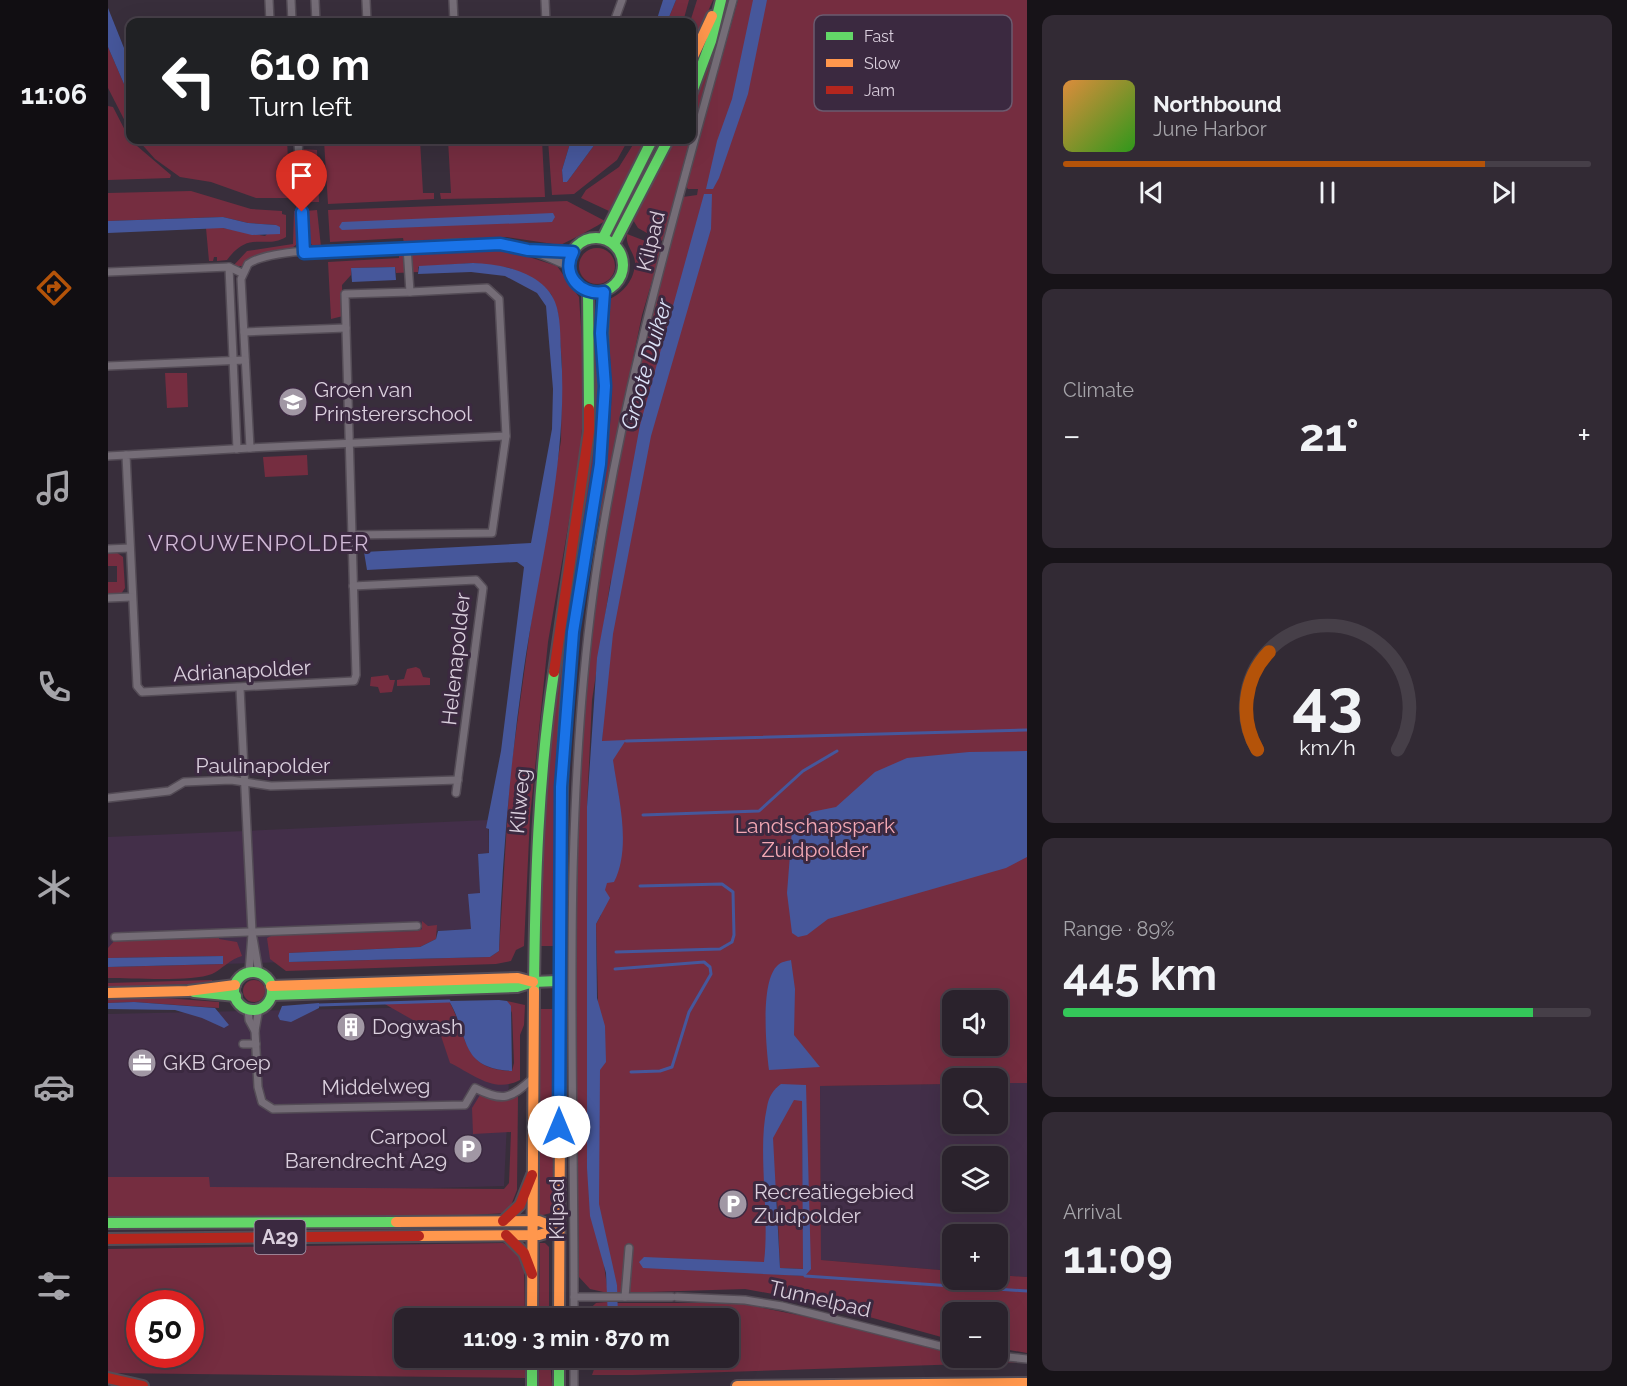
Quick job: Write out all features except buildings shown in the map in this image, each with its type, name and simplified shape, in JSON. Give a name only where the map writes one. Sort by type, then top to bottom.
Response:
[{"type":"main road","points":[[696,51],[720,0]]},
{"type":"main road","points":[[696,81],[711,41],[720,0]]},
{"type":"main road","points":[[603,238],[650,144]]},
{"type":"main road","points":[[615,244],[666,144]]},
{"type":"main road","points":[[603,238],[615,244],[623,260],[623,271],[614,286],[604,292],[588,291],[573,280],[569,266],[573,252],[585,240],[603,238]]},
{"type":"main road","name":"Kilweg","points":[[532,1308],[535,862],[547,718],[589,431],[588,291]]},
{"type":"main road","name":"Kilweg","points":[[559,1308],[560,798],[564,724],[576,610],[600,464],[605,386],[601,333],[604,292]]},
{"type":"main road","points":[[108,993],[235,991],[254,1008],[269,1000],[271,990],[265,975],[254,972],[243,975],[235,991]]},
{"type":"main road","points":[[271,990],[397,993],[518,987],[533,982],[558,981]]},
{"type":"main road","points":[[503,1221],[520,1205],[532,1175]]},
{"type":"main road","name":"A29","points":[[108,1223],[532,1221],[558,1229]]},
{"type":"main road","name":"A29","points":[[108,1239],[532,1235],[558,1229]]},
{"type":"main road","points":[[506,1235],[524,1254],[532,1275]]},
{"type":"main road","points":[[532,1368],[532,1386]]},
{"type":"main road","points":[[559,1368],[559,1386]]},
{"type":"main road","points":[[108,1378],[143,1386]]},
{"type":"main road","points":[[737,1386],[1027,1383]]},
{"type":"street","points":[[269,0],[270,18]]},
{"type":"street","points":[[291,0],[292,18]]},
{"type":"street","points":[[315,0],[316,18]]},
{"type":"street","points":[[366,0],[367,18]]},
{"type":"street","points":[[453,0],[454,18]]},
{"type":"street","points":[[545,0],[546,18]]},
{"type":"street","points":[[615,18],[622,0]]},
{"type":"street","name":"Kilpad","points":[[696,136],[733,0]]},
{"type":"street","points":[[298,144],[304,253]]},
{"type":"street","name":"Kilpad","points":[[574,1308],[573,961],[576,799],[580,721],[593,592],[612,480],[640,353],[694,144]]},
{"type":"street","points":[[250,448],[242,273],[255,259],[304,253],[407,246],[500,244],[528,250],[569,266]]},
{"type":"street","points":[[352,535],[492,533],[506,436],[499,299],[487,288],[410,292],[407,246]]},
{"type":"street","points":[[528,250],[573,252]]},
{"type":"street","points":[[108,272],[229,267],[242,273]]},
{"type":"street","points":[[229,267],[237,449]]},
{"type":"street","name":"Adrianapolder","points":[[126,455],[137,686],[142,692],[354,681],[356,675],[345,294],[410,292]]},
{"type":"street","points":[[244,332],[346,328]]},
{"type":"street","points":[[108,366],[245,360]]},
{"type":"street","points":[[108,456],[349,442],[506,436]]},
{"type":"street","points":[[108,549],[130,548]]},
{"type":"street","name":"Helenapolder","points":[[353,586],[476,580],[483,588],[456,793]]},
{"type":"street","points":[[108,598],[132,597]]},
{"type":"street","points":[[240,688],[254,972]]},
{"type":"street","name":"Paulinapolder","points":[[108,798],[169,791],[184,782],[244,782],[271,786],[458,780]]},
{"type":"street","points":[[115,937],[417,926]]},
{"type":"street","name":"Middelweg","points":[[254,1008],[249,1020],[255,1031],[258,1087],[262,1102],[273,1108],[465,1105],[475,1088],[493,1096],[503,1097],[514,1095],[532,1079]]},
{"type":"street","points":[[243,1044],[256,1044]]},
{"type":"street","points":[[622,1297],[628,1248]]},
{"type":"street","name":"Tunnelpad","points":[[574,1297],[745,1300],[782,1306],[942,1346]]},
{"type":"street","points":[[1008,1357],[1027,1359]]},
{"type":"street","points":[[574,1368],[574,1386]]},
{"type":"shaded area","points":[[488,820],[489,853],[478,854],[480,893],[471,904],[471,929],[438,931],[289,962],[223,964],[223,956],[108,958],[108,837]]},
{"type":"shaded area","points":[[435,1007],[509,1080],[504,1186],[108,1197],[108,1014]]},
{"type":"shaded area","points":[[1008,1083],[1027,1083],[1027,1277],[1008,1276],[1008,1224],[942,1224],[942,1270],[821,1260],[820,1086],[942,1084],[942,1134],[1008,1134]]},
{"type":"green space","points":[[676,0],[689,0],[684,18],[669,18]]},
{"type":"green space","points":[[697,0],[713,0],[696,39],[696,18],[691,18]]},
{"type":"green space","points":[[725,0],[729,0],[696,124],[696,90]]},
{"type":"green space","name":"Landschapspark Zuidpolder","points":[[738,0],[1027,0],[1027,1083],[1008,1083],[1008,1068],[942,1068],[942,1084],[820,1086],[821,1260],[942,1270],[942,1290],[1008,1290],[1008,1276],[1027,1277],[1027,1353],[1008,1350],[1008,1302],[942,1302],[942,1337],[812,1301],[745,1289],[617,1293],[617,1285],[604,1265],[608,1293],[590,1289],[579,1277],[576,903],[582,754],[593,619],[612,497],[637,376],[683,197],[697,195],[698,189],[688,189],[686,186]],"holes":[[[611,578],[602,741],[606,741],[601,915],[596,924],[598,1001],[589,1203],[587,807],[592,700]],[[806,1091],[805,1276],[757,1273],[765,1262],[777,1198],[780,1268],[804,1269],[802,1104]]]},
{"type":"green space","points":[[108,47],[126,89],[126,123],[108,88]]},
{"type":"green space","points":[[108,106],[113,107],[126,132],[126,144],[135,144],[171,175],[170,178],[108,180]]},
{"type":"green space","points":[[142,144],[287,144],[290,198],[256,198],[211,182],[180,177],[155,159]]},
{"type":"green space","points":[[324,144],[420,144],[423,193],[434,193],[434,199],[328,204]]},
{"type":"green space","points":[[448,144],[542,144],[545,197],[441,199],[440,193],[451,193]]},
{"type":"green space","points":[[548,144],[570,144],[562,170],[563,182],[567,182],[595,144],[626,144],[617,160],[574,194],[552,195]]},
{"type":"green space","points":[[633,144],[644,144],[609,211],[581,198],[586,190],[619,167]]},
{"type":"green space","points":[[671,144],[690,144],[664,239],[661,241],[638,228],[633,220]]},
{"type":"green space","points":[[302,149],[317,150],[319,202],[305,202]]},
{"type":"green space","points":[[191,191],[251,209],[282,211],[282,214],[286,215],[286,237],[271,242],[243,245],[227,260],[217,261],[217,257],[214,257],[213,261],[209,261],[206,228],[223,228],[265,236],[276,225],[248,223],[223,217],[108,221],[108,193]]},
{"type":"green space","points":[[567,201],[605,221],[560,245],[506,237],[404,243],[403,238],[330,242],[328,210]]},
{"type":"green space","points":[[317,210],[321,247],[314,247],[307,240],[306,211]]},
{"type":"green space","points":[[294,211],[297,211],[296,245],[283,251],[256,256],[242,266],[233,266],[247,251],[293,244]]},
{"type":"green space","points":[[627,234],[661,247],[661,251],[642,315],[600,519],[597,517],[610,424],[612,388],[607,310],[608,300],[623,290],[633,275],[635,262],[627,242]]},
{"type":"green space","points":[[501,248],[557,266],[579,297],[585,385],[580,458],[548,642],[530,817],[524,946],[516,950],[511,961],[496,964],[286,971],[270,959],[267,938],[273,935],[418,931],[422,929],[422,921],[428,926],[437,925],[436,939],[420,947],[289,953],[290,962],[490,957],[499,951],[510,775],[538,572],[561,441],[562,365],[558,313],[551,294],[537,281],[510,268],[473,263],[418,267],[418,272],[396,273],[395,267],[351,268],[351,275],[342,285],[343,316],[331,319],[328,262],[399,258],[399,252]]},
{"type":"green space","points":[[597,248],[610,253],[615,266],[610,279],[597,284],[584,279],[579,266],[584,253]]},
{"type":"green space","points":[[591,319],[596,319],[597,428],[591,483],[568,620],[561,684],[555,796],[553,946],[540,946],[548,747],[594,427],[595,376]]},
{"type":"green space","points":[[165,373],[187,373],[188,407],[167,408]]},
{"type":"green space","points":[[307,455],[308,475],[265,477],[263,457]]},
{"type":"green space","points":[[116,552],[123,557],[125,588],[121,594],[108,594],[108,582],[117,582],[117,566],[108,566],[108,553]]},
{"type":"green space","points":[[416,667],[420,669],[423,677],[430,678],[430,685],[397,686],[397,680],[404,679],[407,669]]},
{"type":"green space","points":[[388,675],[390,680],[395,680],[392,692],[380,693],[378,687],[370,686],[371,677]]},
{"type":"green space","points":[[219,936],[219,939],[237,942],[242,956],[212,974],[177,979],[108,978],[108,967],[223,964],[223,956],[108,958],[108,948],[116,939]]},
{"type":"green space","points":[[212,980],[213,983],[108,987],[108,983]]},
{"type":"green space","points":[[254,980],[264,987],[265,991],[258,1001],[254,1002],[244,995],[243,991],[250,981]]},
{"type":"green space","points":[[138,996],[219,1002],[219,1008],[134,1002],[108,1003],[108,998]]},
{"type":"green space","points":[[449,1001],[468,1048],[475,1057],[483,1064],[495,1069],[512,1071],[514,1063],[512,1013],[507,1001],[525,1005],[524,1025],[520,1035],[520,1080],[510,1084],[492,1084],[450,1063],[441,1036],[383,1003]]},
{"type":"green space","points":[[539,1009],[553,1009],[553,1207],[551,1213],[539,1216]]},
{"type":"green space","points":[[480,1095],[502,1101],[518,1096],[517,1190],[508,1213],[430,1217],[108,1222],[108,1177],[209,1177],[210,1187],[504,1189],[509,1183],[511,1132],[473,1134],[472,1108]]},
{"type":"green space","points":[[503,1243],[515,1249],[524,1267],[525,1308],[394,1308],[394,1368],[525,1368],[525,1378],[108,1373],[108,1249]]},
{"type":"green space","points":[[540,1243],[545,1243],[549,1247],[549,1308],[539,1308]]},
{"type":"green space","points":[[608,1302],[608,1308],[591,1308],[596,1303]]},
{"type":"green space","points":[[617,1303],[739,1303],[828,1321],[942,1350],[942,1365],[592,1375],[594,1368],[739,1368],[739,1308],[617,1308]]},
{"type":"green space","points":[[1008,1360],[1027,1362],[1008,1363]]},
{"type":"green space","points":[[539,1368],[551,1368],[552,1386],[538,1386]]},
{"type":"water","points":[[663,0],[676,0],[669,18],[657,18]]},
{"type":"water","points":[[753,0],[767,0],[748,94],[719,178],[713,189],[706,189],[717,141],[732,99]]},
{"type":"water","points":[[108,8],[126,53],[126,89],[108,47]]},
{"type":"water","points":[[570,144],[595,144],[567,182],[563,182],[562,170]]},
{"type":"water","points":[[704,194],[712,194],[711,229],[651,436],[613,634],[602,741],[626,740],[613,760],[622,821],[622,853],[614,882],[607,883],[605,890],[610,898],[596,924],[597,998],[605,1026],[606,1062],[600,1070],[599,1204],[617,1285],[618,1308],[608,1308],[606,1273],[590,1216],[587,1168],[587,807],[597,658],[640,425]]},
{"type":"water","points":[[553,213],[555,217],[552,222],[342,230],[339,227],[342,222]]},
{"type":"water","points":[[223,217],[248,223],[276,225],[280,227],[280,234],[252,235],[223,228],[108,233],[108,221]]},
{"type":"water","points":[[473,263],[509,268],[541,283],[549,292],[557,308],[561,352],[561,433],[551,514],[529,635],[514,744],[504,848],[499,951],[490,957],[289,962],[289,953],[420,947],[436,939],[438,931],[471,929],[468,894],[480,893],[478,854],[489,853],[489,829],[486,828],[501,751],[524,567],[517,562],[367,570],[364,552],[531,543],[552,429],[553,389],[546,306],[537,293],[505,276],[471,272],[418,274],[419,266]]},
{"type":"water","points":[[395,267],[396,280],[352,282],[351,268]]},
{"type":"water","points":[[1027,751],[1027,857],[1006,868],[828,919],[807,935],[798,937],[792,933],[787,893],[792,829],[811,812],[836,807],[875,772],[907,758],[969,752]]},
{"type":"water","points":[[223,956],[223,964],[108,967],[108,958]]},
{"type":"water","points":[[791,960],[795,989],[794,1035],[820,1067],[769,1070],[766,999],[769,984],[772,973],[778,965]]},
{"type":"water","points":[[449,1001],[507,1001],[511,1006],[512,1071],[495,1069],[482,1064],[474,1057],[468,1048]]},
{"type":"water","points":[[134,1002],[215,1008],[229,1025],[224,1028],[202,1018],[175,1010],[108,1009],[108,1003]]},
{"type":"water","points":[[319,1003],[319,1008],[291,1022],[280,1020],[278,1016],[282,1006]]},
{"type":"water","points":[[781,1084],[806,1085],[811,1269],[805,1276],[643,1268],[639,1262],[644,1257],[764,1262],[766,1223],[764,1124],[769,1100]],"holes":[[[794,1100],[802,1101],[803,1269],[780,1268],[773,1138]]]},
{"type":"waterway","points":[[626,741],[1027,730]]},
{"type":"waterway","points":[[643,815],[759,811],[803,771],[837,751]]},
{"type":"waterway","points":[[616,952],[720,949],[732,942],[734,935],[733,892],[722,884],[640,886]]},
{"type":"waterway","points":[[615,969],[704,962],[710,967],[711,974],[689,1012],[672,1067],[660,1071],[631,1072]]},
{"type":"waterway","points":[[319,1005],[449,1001]]},
{"type":"waterway","points":[[805,1276],[1027,1291]]},
{"type":"traffic: fast","points":[[696,81],[711,41],[721,0]]},
{"type":"traffic: fast","points":[[603,238],[650,144]]},
{"type":"traffic: fast","points":[[614,244],[666,144]]},
{"type":"traffic: fast","points":[[591,238],[601,238],[611,242],[619,250],[623,265],[619,280],[611,288],[601,292],[591,292],[581,288],[573,280],[569,270],[569,260],[573,250],[581,242],[591,238]]},
{"type":"traffic: fast","points":[[588,291],[589,409]]},
{"type":"traffic: fast","points":[[561,916],[566,701],[573,630],[602,443],[604,292]]},
{"type":"traffic: fast","points":[[534,991],[538,831],[544,752],[554,672]]},
{"type":"traffic: fast","points":[[253,972],[266,978],[272,991],[266,1004],[253,1010],[240,1004],[234,991],[240,978],[253,972]]},
{"type":"traffic: fast","points":[[272,995],[517,987],[533,982],[558,981]]},
{"type":"traffic: fast","points":[[194,992],[236,996]]},
{"type":"traffic: fast","points":[[108,1223],[396,1222]]},
{"type":"traffic: fast","points":[[532,1368],[532,1386]]},
{"type":"traffic: fast","points":[[559,1368],[559,1386]]},
{"type":"traffic: slow","points":[[696,50],[712,16]]},
{"type":"traffic: slow","points":[[559,1308],[561,916]]},
{"type":"traffic: slow","points":[[271,986],[518,978],[533,982]]},
{"type":"traffic: slow","points":[[108,993],[188,991],[235,985]]},
{"type":"traffic: slow","points":[[532,1308],[534,991]]},
{"type":"traffic: slow","points":[[396,1222],[539,1221],[558,1229]]},
{"type":"traffic: slow","points":[[419,1236],[539,1235],[558,1229]]},
{"type":"traffic: slow","points":[[737,1386],[1027,1383]]},
{"type":"traffic: jam","points":[[554,672],[589,431],[589,409]]},
{"type":"traffic: jam","points":[[503,1221],[520,1205],[532,1175]]},
{"type":"traffic: jam","points":[[506,1235],[524,1253],[532,1274]]},
{"type":"traffic: jam","points":[[108,1239],[419,1236]]},
{"type":"traffic: jam","points":[[108,1378],[143,1386]]},
{"type":"place","name":"Groen van Prinstererschool","points":[[293,402]]},
{"type":"place","name":"Dogwash","points":[[351,1027]]},
{"type":"place","name":"GKB Groep","points":[[142,1063]]},
{"type":"place","name":"Carpool Barendrecht A29","points":[[468,1149]]},
{"type":"place","name":"Recreatiegebied Zuidpolder","points":[[733,1204]]},
{"type":"district","name":"VROUWENPOLDER","points":[[259,543]]},
{"type":"route","points":[[302,212],[304,253],[426,245],[500,244],[528,250],[573,252],[569,266],[576,284],[588,291],[604,292],[601,333],[605,386],[600,464],[585,542],[564,724],[558,917],[559,1127]]},
{"type":"water label","name":"Groote Duiker","points":[[646,364]]}]
